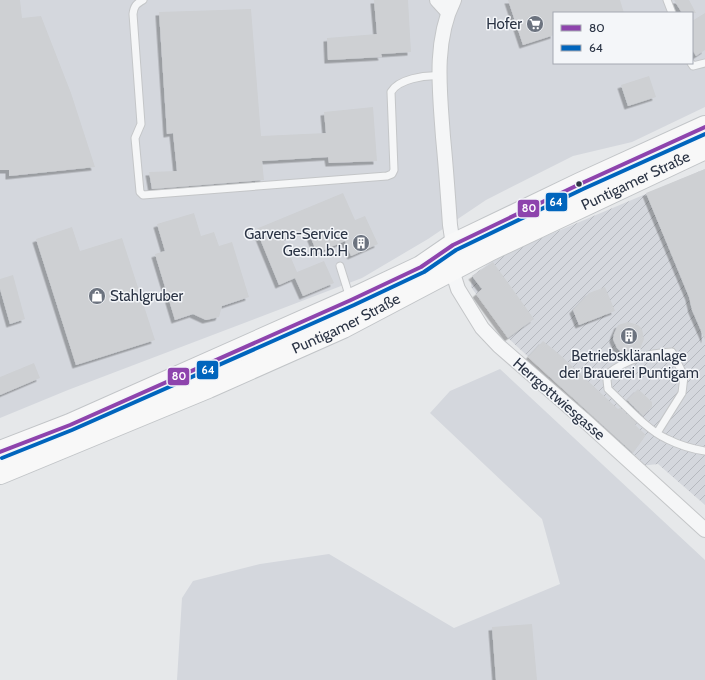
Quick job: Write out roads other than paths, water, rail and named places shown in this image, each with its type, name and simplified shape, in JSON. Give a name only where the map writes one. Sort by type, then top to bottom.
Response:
[{"type":"main road","name":"Puntigamer Straße","points":[[0,452],[70,425],[135,395],[199,369],[351,300],[421,267],[453,245],[574,187],[705,127]]},
{"type":"main road","name":"Puntigamer Straße","points":[[0,473],[208,387],[343,327],[491,248],[705,148]]},
{"type":"street","points":[[437,0],[451,6]]},
{"type":"street","name":"Herrgottwiesgasse","points":[[451,6],[440,51],[439,76],[450,225],[453,245],[452,270],[460,292],[482,328],[499,346],[583,419],[705,530]]},
{"type":"lane","points":[[143,0],[137,3],[134,7],[133,14],[141,124],[135,138],[140,192],[143,195],[387,176],[392,174],[394,170],[391,92],[396,86],[404,82],[428,76],[439,76]]},
{"type":"lane","points":[[667,0],[672,12]]},
{"type":"lane","points":[[692,64],[693,66],[705,63]]},
{"type":"lane","points":[[340,266],[351,300]]},
{"type":"lane","points":[[657,433],[682,393],[684,376],[672,352],[656,353],[620,364],[608,373],[608,389],[657,433],[665,439],[687,448],[705,451]]},
{"type":"place","name":"Hofer","points":[[535,24]]},
{"type":"place","name":"Garvens-Service Ges.m.b.H","points":[[361,243]]},
{"type":"place","name":"Stahlgruber","points":[[97,296]]},
{"type":"place","name":"Betriebskläranlage der Brauerei Puntigam","points":[[629,336]]}]
